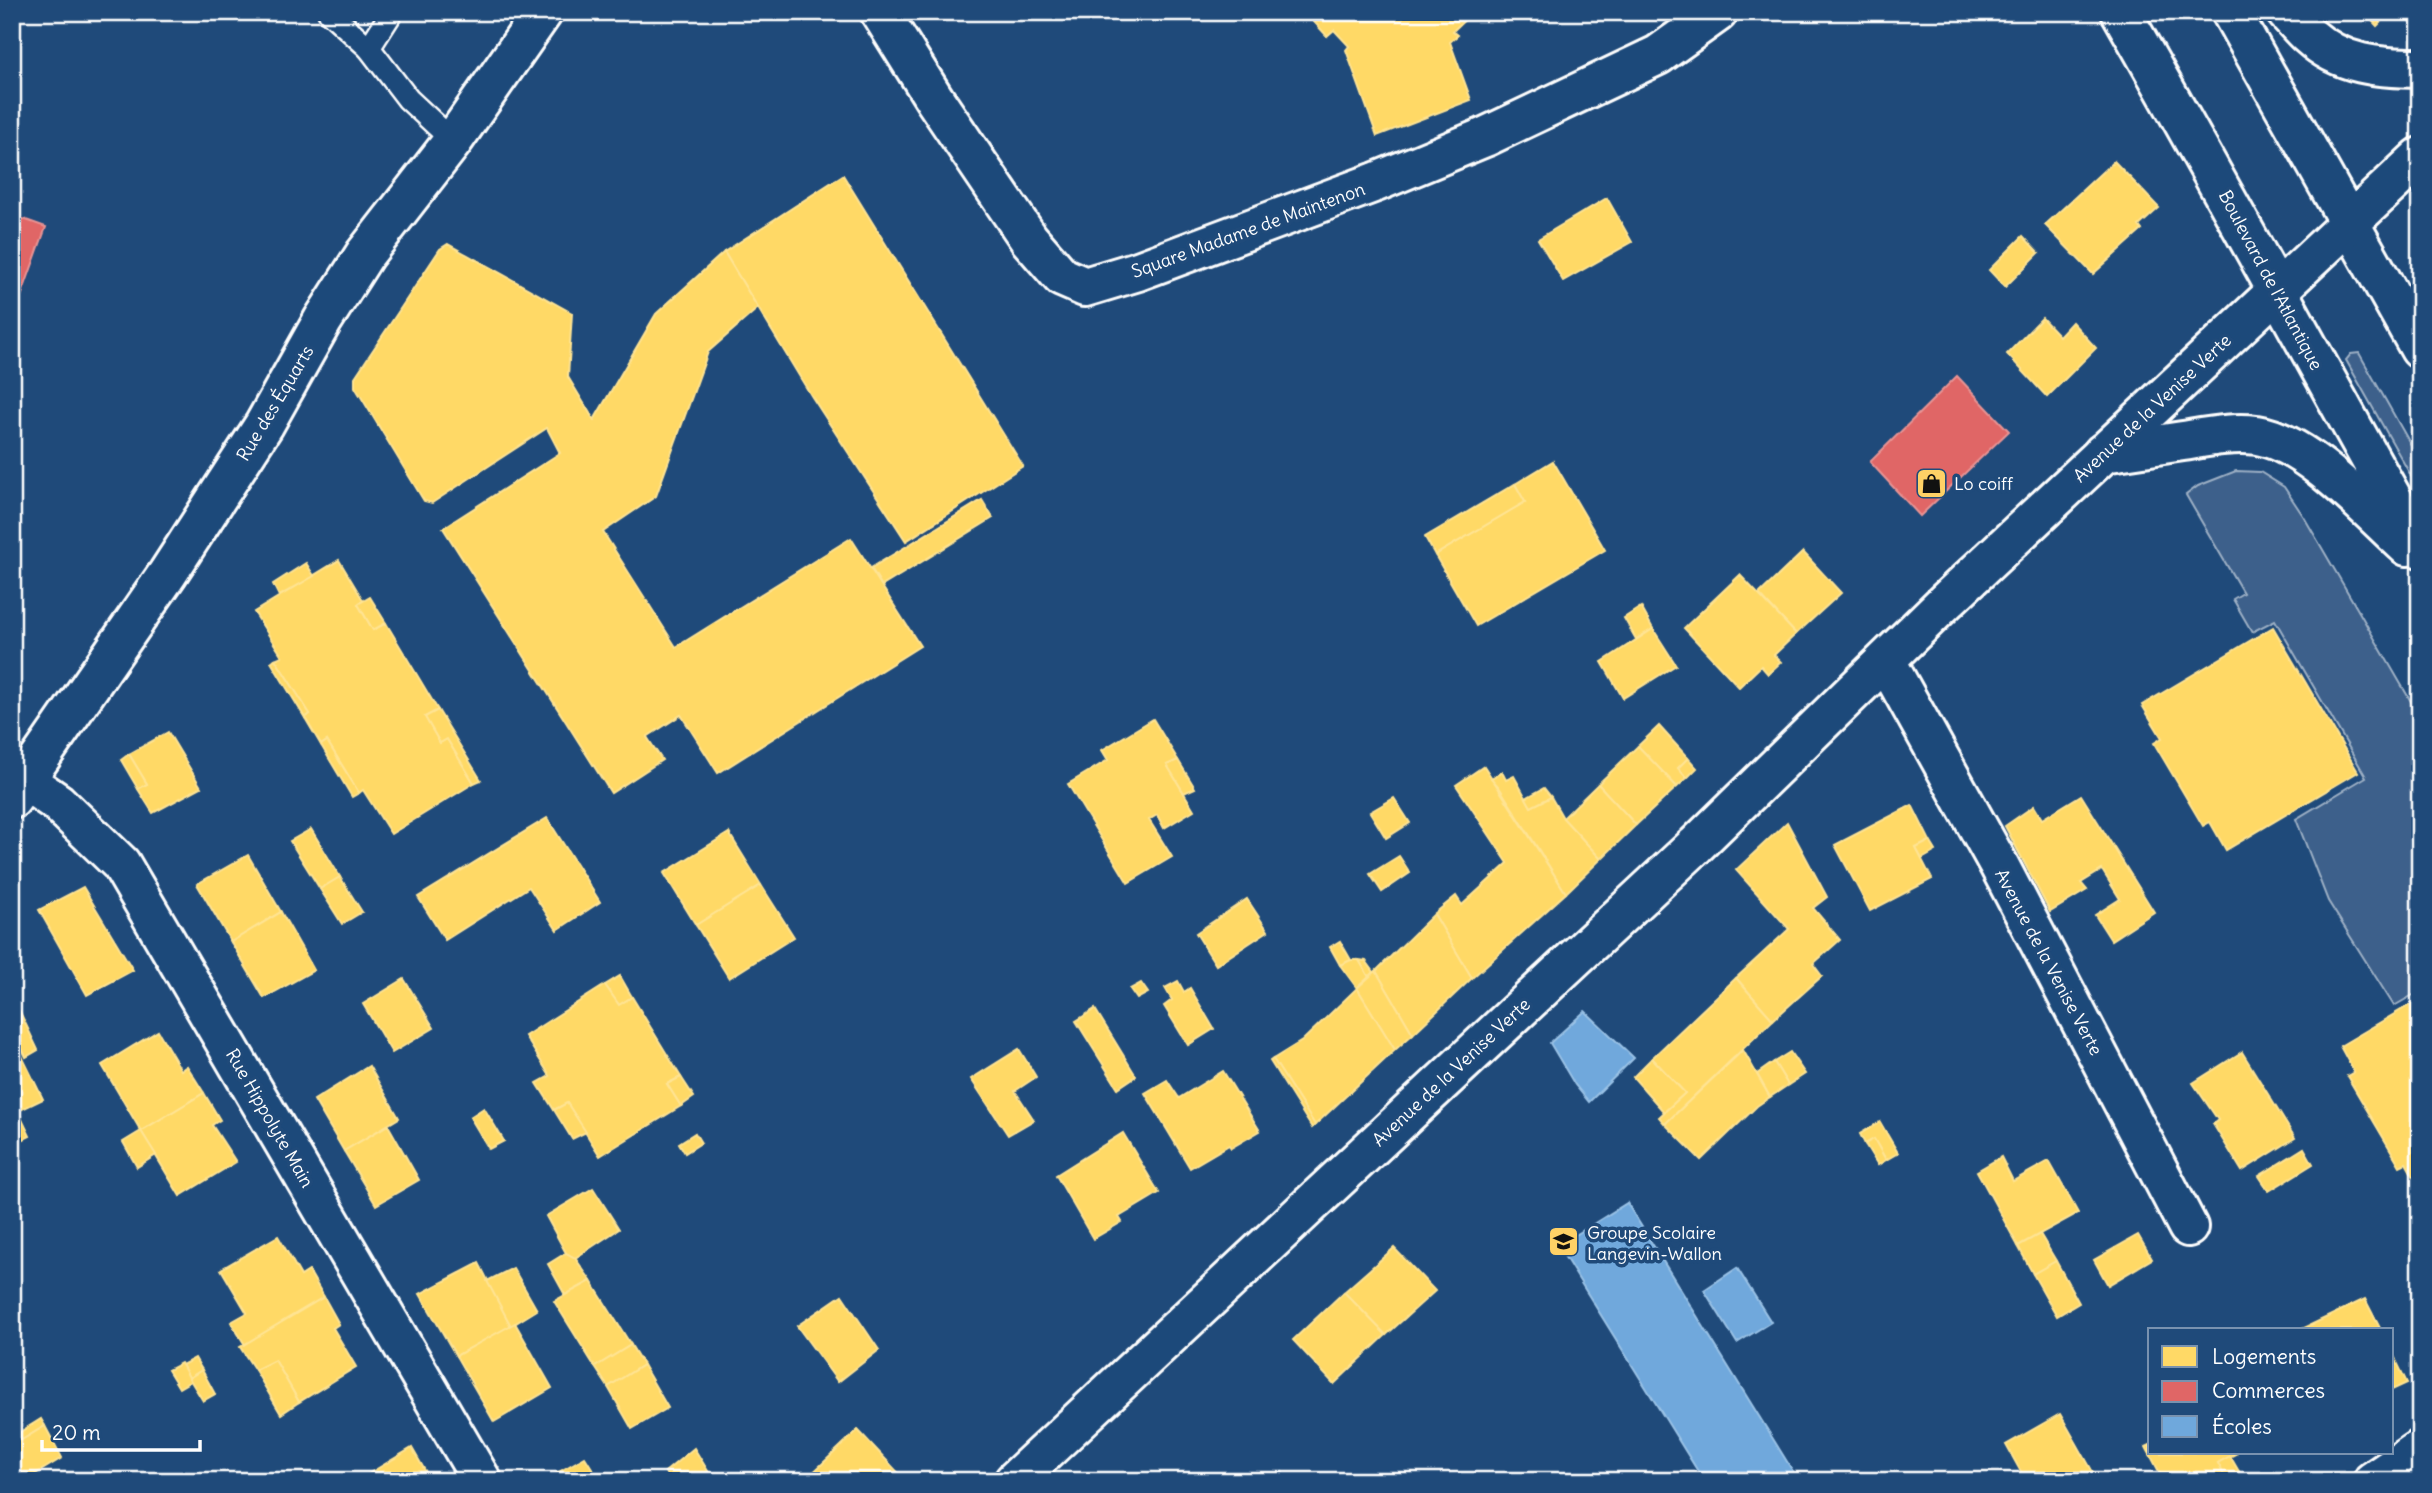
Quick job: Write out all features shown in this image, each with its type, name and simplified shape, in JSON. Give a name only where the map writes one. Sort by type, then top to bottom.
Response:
[{"type":"street","name":"Rue des Équarts","points":[[19,790],[169,573],[264,425],[323,320],[365,254],[453,141],[543,12]]},
{"type":"street","name":"Square Madame de Maintenon","points":[[880,12],[935,100],[1029,239],[1062,277],[1086,287],[1138,271],[1377,182],[1485,137],[1658,55],[1718,12]]},
{"type":"street","name":"Boulevard de l'Atlantique","points":[[2121,12],[2420,548]]},
{"type":"street","points":[[2231,12],[2420,349]]},
{"type":"street","points":[[2286,12],[2310,37],[2342,59],[2364,65],[2420,68]]},
{"type":"street","name":"Avenue de la Venise Verte","points":[[1014,1481],[1696,845],[1954,594],[2420,157]]},
{"type":"street","points":[[2103,453],[2228,434],[2258,436],[2277,441],[2300,452],[2319,466],[2420,558]]},
{"type":"street","name":"Avenue de la Venise Verte","points":[[1886,661],[1998,865],[2188,1227]]},
{"type":"street","name":"Rue Hippolyte Main","points":[[19,790],[58,803],[121,864],[482,1481]]},
{"type":"street","points":[[2373,1481],[2420,1449]]},
{"type":"lane","points":[[329,12],[369,48],[408,99],[453,141]]},
{"type":"lane","points":[[369,48],[377,12]]},
{"type":"lane","points":[[369,48],[392,12]]},
{"type":"shaded area","points":[[2359,353],[2420,461],[2420,492],[2346,360],[2351,354]]},
{"type":"shaded area","points":[[2236,471],[2260,472],[2284,487],[2420,717],[2420,991],[2394,1006],[2328,901],[2296,819],[2366,777],[2275,620],[2252,632],[2233,599],[2243,593],[2186,495],[2198,486]]},
{"type":"building: Logements","points":[[1305,12],[1473,12],[1453,31],[1458,35],[1450,42],[1471,100],[1377,136],[1346,50],[1349,46],[1334,30],[1327,36]]},
{"type":"building: Logements","points":[[2364,12],[2391,12],[2377,26]]},
{"type":"building: Logements","points":[[2114,161],[2159,208],[2139,226],[2142,230],[2093,274],[2045,225]]},
{"type":"building: Logements","points":[[843,175],[1023,466],[906,541],[812,397],[724,252]]},
{"type":"building: Logements","points":[[1607,198],[1632,242],[1563,281],[1538,239]]},
{"type":"building: Logements","points":[[2023,236],[2039,253],[2005,287],[1989,270]]},
{"type":"building: Logements","points":[[448,244],[572,313],[568,377],[594,420],[656,314],[724,252],[758,308],[708,352],[656,496],[603,532],[676,647],[851,538],[920,646],[718,773],[681,715],[647,737],[662,760],[611,793],[443,528],[560,453],[547,428],[432,503],[424,501],[355,387],[355,377],[440,249]]},
{"type":"building: Logements","points":[[2042,318],[2059,336],[2072,322],[2096,348],[2047,397],[2007,354]]},
{"type":"building: Logements","points":[[1553,461],[1605,550],[1476,626],[1435,555],[1525,502],[1515,484]]},
{"type":"building: Logements","points":[[1515,484],[1525,502],[1435,555],[1425,537]]},
{"type":"building: Logements","points":[[982,500],[993,518],[882,586],[871,568]]},
{"type":"building: Logements","points":[[1803,552],[1841,593],[1796,634],[1759,594]]},
{"type":"building: Logements","points":[[339,560],[363,600],[358,604],[373,630],[386,623],[438,710],[425,717],[440,743],[447,739],[474,783],[391,834],[363,790],[359,793],[327,741],[321,745],[305,718],[310,714],[275,659],[282,656],[254,612]]},
{"type":"building: Logements","points":[[306,563],[314,576],[279,596],[273,584]]},
{"type":"building: Logements","points":[[1740,575],[1796,634],[1774,655],[1781,662],[1768,674],[1761,666],[1739,687],[1684,628]]},
{"type":"building: Logements","points":[[370,597],[386,623],[373,630],[358,604]]},
{"type":"building: Logements","points":[[1641,607],[1653,629],[1636,639],[1624,618]]},
{"type":"building: Logements","points":[[2273,627],[2358,772],[2226,850],[2210,822],[2203,826],[2154,743],[2162,738],[2142,705]]},
{"type":"building: Logements","points":[[1653,629],[1676,665],[1623,698],[1602,662]]},
{"type":"building: Logements","points":[[275,659],[310,714],[305,718],[271,662]]},
{"type":"building: Logements","points":[[438,710],[481,780],[474,783],[447,739],[440,743],[425,717]]},
{"type":"building: Logements","points":[[1153,719],[1178,760],[1167,765],[1194,810],[1164,828],[1157,815],[1149,820],[1172,857],[1128,883],[1068,784],[1108,760],[1102,750]]},
{"type":"building: Logements","points":[[1659,726],[1688,758],[1678,768],[1687,778],[1677,787],[1638,746]]},
{"type":"building: Logements","points":[[168,732],[201,787],[153,813],[138,789],[147,784],[129,754]]},
{"type":"building: Logements","points":[[327,741],[359,793],[352,797],[321,745]]},
{"type":"building: Logements","points":[[1638,746],[1677,787],[1636,825],[1598,784]]},
{"type":"building: Logements","points":[[129,754],[147,784],[138,789],[121,760]]},
{"type":"building: Logements","points":[[1688,758],[1697,768],[1687,778],[1678,768]]},
{"type":"building: Logements","points":[[1178,760],[1195,788],[1184,793],[1167,765]]},
{"type":"building: Logements","points":[[1484,766],[1566,893],[1472,978],[1434,914],[1456,896],[1462,905],[1508,863],[1456,785]]},
{"type":"building: Logements","points":[[1502,772],[1506,780],[1514,776],[1531,807],[1551,797],[1563,818],[1601,859],[1566,893],[1491,778]]},
{"type":"building: Logements","points":[[1598,784],[1636,825],[1601,859],[1563,818]]},
{"type":"building: Logements","points":[[1544,788],[1551,797],[1531,807],[1526,798]]},
{"type":"building: Logements","points":[[2081,795],[2154,912],[2111,940],[2095,915],[2120,899],[2102,870],[2081,883],[2087,890],[2050,912],[2005,826],[2034,806],[2042,819]]},
{"type":"building: Logements","points":[[1394,798],[1410,823],[1386,838],[1370,812]]},
{"type":"building: Logements","points":[[1912,805],[1930,841],[1916,848],[1932,879],[1870,911],[1835,845]]},
{"type":"building: Logements","points":[[547,818],[600,902],[557,930],[529,887],[445,940],[418,897]]},
{"type":"building: Logements","points":[[1787,822],[1827,897],[1813,908],[1840,940],[1813,964],[1822,976],[1773,1020],[1736,978],[1789,929],[1736,870]]},
{"type":"building: Logements","points":[[311,829],[340,877],[320,889],[290,841]]},
{"type":"building: Logements","points":[[729,833],[761,885],[696,925],[664,873]]},
{"type":"building: Logements","points":[[1930,841],[1936,851],[1922,859],[1916,848]]},
{"type":"building: Logements","points":[[248,855],[281,912],[231,942],[197,884]]},
{"type":"building: Logements","points":[[1399,856],[1410,873],[1382,892],[1370,874]]},
{"type":"building: Logements","points":[[340,877],[362,912],[342,924],[320,889]]},
{"type":"building: Logements","points":[[761,885],[794,937],[729,978],[696,925]]},
{"type":"building: Logements","points":[[83,887],[133,970],[87,995],[39,910]]},
{"type":"building: Logements","points":[[1247,899],[1268,931],[1216,965],[1196,933]]},
{"type":"building: Logements","points":[[281,912],[314,970],[264,998],[231,942]]},
{"type":"building: Logements","points":[[1434,914],[1472,978],[1413,1034],[1376,971]]},
{"type":"building: Logements","points":[[1340,941],[1351,960],[1340,965],[1330,947]]},
{"type":"building: Logements","points":[[1359,960],[1369,977],[1357,988],[1340,965]]},
{"type":"building: Logements","points":[[1359,960],[1366,961],[1374,972],[1369,977]]},
{"type":"building: Logements","points":[[1376,971],[1413,1034],[1395,1050],[1357,988]]},
{"type":"building: Logements","points":[[620,976],[632,997],[619,1005],[605,985]]},
{"type":"building: Logements","points":[[1736,978],[1773,1020],[1665,1124],[1659,1117],[1685,1093],[1652,1058]]},
{"type":"building: Logements","points":[[404,979],[434,1028],[392,1053],[363,1004]]},
{"type":"building: Logements","points":[[1178,981],[1184,992],[1190,988],[1214,1029],[1188,1045],[1164,1006],[1172,1000],[1165,988]]},
{"type":"building: Logements","points":[[1141,983],[1148,993],[1137,999],[1130,989]]},
{"type":"building: Logements","points":[[605,985],[619,1005],[632,997],[681,1077],[667,1084],[681,1106],[600,1156],[567,1103],[554,1110],[537,1083],[550,1076],[525,1036]]},
{"type":"building: Logements","points":[[1357,988],[1395,1050],[1315,1125],[1273,1059],[1302,1041]]},
{"type":"building: Logements","points":[[2420,999],[2420,1188],[2406,1163],[2400,1166],[2347,1076],[2354,1072],[2340,1046]]},
{"type":"building: Logements","points":[[1095,1009],[1136,1076],[1118,1088],[1076,1021]]},
{"type":"building: Logements","points":[[19,1010],[38,1050],[26,1057],[12,1028],[12,1014]]},
{"type":"building: Logements","points":[[158,1031],[181,1070],[187,1066],[204,1093],[141,1131],[102,1065]]},
{"type":"building: Logements","points":[[12,1036],[43,1099],[12,1114]]},
{"type":"building: Logements","points":[[1019,1049],[1036,1077],[1015,1091],[1034,1120],[1008,1135],[971,1079]]},
{"type":"building: Logements","points":[[1743,1050],[1770,1097],[1757,1106],[1701,1160],[1665,1124]]},
{"type":"building: Logements","points":[[1790,1052],[1805,1074],[1788,1085],[1774,1062]]},
{"type":"building: Logements","points":[[2242,1052],[2295,1138],[2242,1171],[2213,1124],[2218,1120],[2193,1083]]},
{"type":"building: Logements","points":[[1652,1058],[1685,1093],[1664,1112],[1633,1077]]},
{"type":"building: Logements","points":[[1273,1059],[1315,1125],[1312,1128],[1270,1061]]},
{"type":"building: Logements","points":[[1774,1062],[1788,1085],[1770,1097],[1757,1074]]},
{"type":"building: Logements","points":[[369,1066],[399,1118],[344,1151],[314,1100]]},
{"type":"building: Logements","points":[[1223,1071],[1260,1131],[1231,1148],[1229,1145],[1190,1168],[1145,1093],[1167,1080],[1179,1098]]},
{"type":"building: Logements","points":[[681,1077],[694,1097],[681,1106],[667,1084]]},
{"type":"building: Logements","points":[[204,1093],[220,1120],[212,1125],[236,1162],[180,1196],[141,1131]]},
{"type":"building: Logements","points":[[567,1103],[586,1132],[572,1139],[554,1110]]},
{"type":"building: Logements","points":[[484,1108],[504,1141],[489,1149],[470,1117]]},
{"type":"building: Logements","points":[[18,1111],[30,1136],[12,1145],[12,1114]]},
{"type":"building: Logements","points":[[1880,1122],[1898,1153],[1886,1160],[1874,1139],[1865,1144],[1860,1134]]},
{"type":"building: Logements","points":[[388,1125],[419,1180],[376,1205],[344,1151]]},
{"type":"building: Logements","points":[[141,1131],[156,1155],[137,1167],[123,1142]]},
{"type":"building: Logements","points":[[695,1133],[701,1143],[685,1153],[679,1143]]},
{"type":"building: Logements","points":[[1123,1133],[1159,1193],[1119,1217],[1122,1222],[1093,1239],[1056,1175]]},
{"type":"building: Logements","points":[[1874,1139],[1886,1160],[1878,1165],[1865,1144]]},
{"type":"building: Logements","points":[[2304,1148],[2313,1164],[2269,1191],[2259,1176]]},
{"type":"building: Logements","points":[[2001,1157],[2013,1181],[2049,1161],[2078,1213],[2018,1246],[1977,1171]]},
{"type":"building: Logements","points":[[593,1188],[619,1229],[575,1258],[566,1253],[546,1216]]},
{"type":"building: Logements","points":[[2040,1234],[2056,1261],[2033,1274],[2018,1246]]},
{"type":"building: Logements","points":[[2138,1235],[2152,1259],[2108,1285],[2094,1260]]},
{"type":"building: Logements","points":[[278,1236],[301,1276],[309,1271],[324,1297],[245,1345],[231,1322],[247,1313],[221,1269]]},
{"type":"building: Logements","points":[[1394,1248],[1435,1291],[1386,1335],[1344,1292]]},
{"type":"building: Logements","points":[[566,1253],[575,1258],[591,1281],[565,1295],[548,1264]]},
{"type":"building: Logements","points":[[2056,1261],[2079,1303],[2057,1316],[2033,1274]]},
{"type":"building: Logements","points":[[479,1263],[511,1326],[456,1356],[420,1294]]},
{"type":"building: Logements","points":[[513,1268],[537,1310],[511,1326],[487,1281]]},
{"type":"building: Logements","points":[[591,1281],[631,1345],[595,1367],[554,1301]]},
{"type":"building: Logements","points":[[1344,1292],[1386,1335],[1334,1384],[1293,1340]]},
{"type":"building: Logements","points":[[842,1295],[879,1350],[838,1382],[797,1326]]},
{"type":"building: Logements","points":[[324,1297],[339,1324],[333,1328],[356,1367],[299,1402],[275,1360],[255,1370],[240,1347]]},
{"type":"building: Logements","points":[[2365,1299],[2380,1328],[2304,1328]]},
{"type":"building: Logements","points":[[515,1323],[552,1388],[494,1422],[456,1356]]},
{"type":"building: Logements","points":[[631,1345],[643,1365],[608,1387],[595,1367]]},
{"type":"building: Logements","points":[[2394,1356],[2407,1383],[2394,1389]]},
{"type":"building: Logements","points":[[195,1358],[202,1370],[189,1378],[182,1365]]},
{"type":"building: Logements","points":[[275,1360],[299,1402],[281,1414],[255,1370]]},
{"type":"building: Logements","points":[[181,1363],[191,1381],[179,1388],[168,1370]]},
{"type":"building: Logements","points":[[643,1365],[668,1408],[632,1429],[608,1387]]},
{"type":"building: Logements","points":[[202,1370],[215,1394],[203,1401],[189,1378]]},
{"type":"building: Logements","points":[[2060,1414],[2098,1481],[2026,1481],[2006,1445]]},
{"type":"building: Logements","points":[[41,1419],[45,1426],[12,1446],[12,1437]]},
{"type":"building: Logements","points":[[45,1426],[62,1458],[24,1481],[12,1481],[12,1446]]},
{"type":"building: Logements","points":[[858,1430],[906,1481],[804,1481]]},
{"type":"building: Logements","points":[[412,1448],[431,1481],[360,1481],[360,1479]]},
{"type":"building: Logements","points":[[694,1448],[714,1481],[670,1481],[665,1472]]},
{"type":"building: Logements","points":[[2150,1454],[2235,1454],[2218,1463],[2227,1481],[2164,1481]]},
{"type":"building: Logements","points":[[2230,1456],[2243,1481],[2227,1481],[2218,1463]]},
{"type":"building: Logements","points":[[585,1457],[600,1481],[543,1481]]},
{"type":"building: Commerces","points":[[12,215],[46,227],[12,322]]},
{"type":"building: Commerces","points":[[1957,376],[2009,431],[1920,516],[1870,462]]},
{"type":"building: Écoles","points":[[1585,1011],[1634,1058],[1589,1102],[1575,1085],[1550,1043]]},
{"type":"building: Écoles","points":[[1627,1203],[1799,1481],[1704,1481],[1558,1246]]},
{"type":"building: Écoles","points":[[1737,1268],[1771,1322],[1737,1343],[1704,1290]]},
{"type":"building: Écoles","points":[[1282,1472],[1288,1481],[1268,1481]]},
{"type":"place","name":"Lo coiff","points":[[1931,483]]},
{"type":"place","name":"Groupe Scolaire Langevin-Wallon","points":[[1564,1242]]}]
